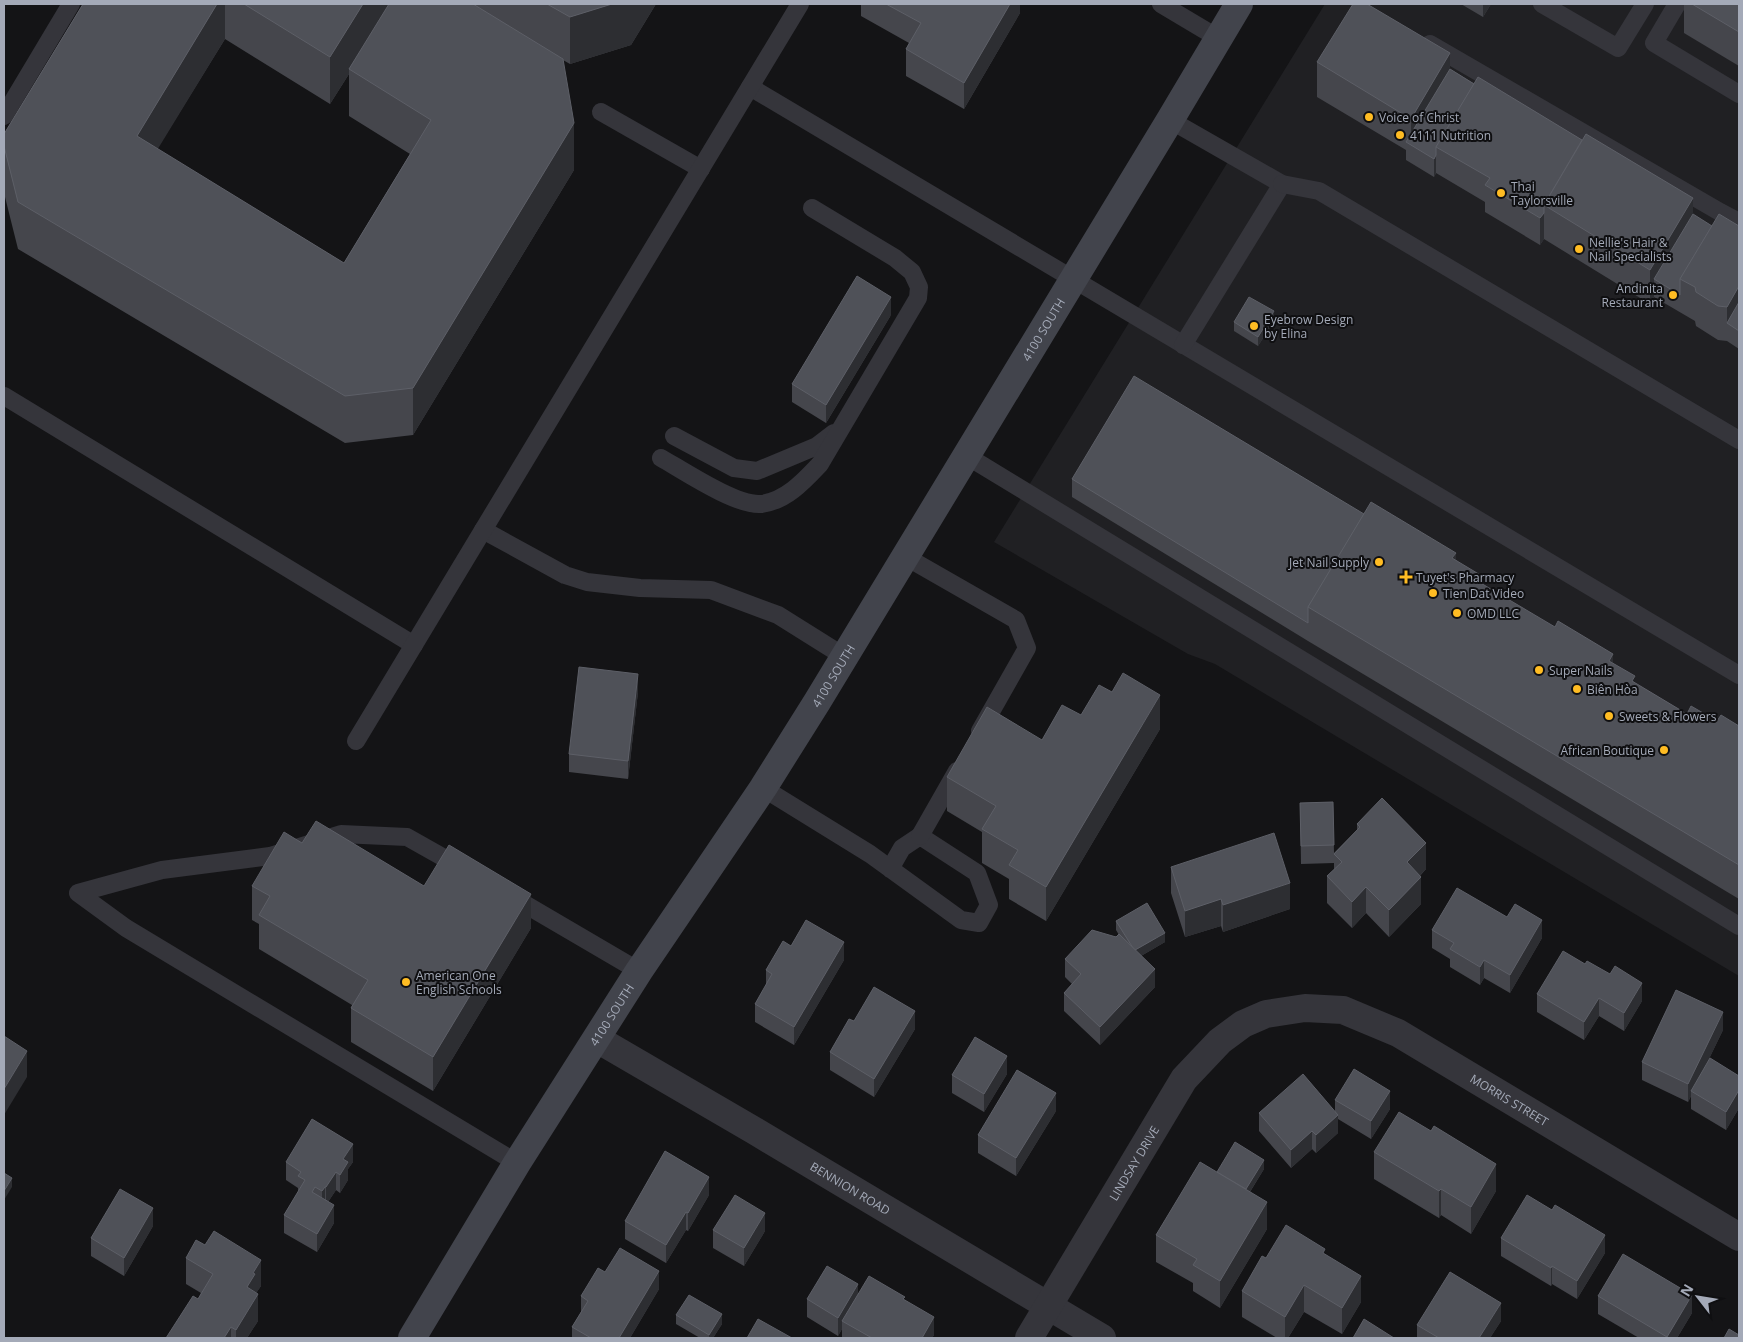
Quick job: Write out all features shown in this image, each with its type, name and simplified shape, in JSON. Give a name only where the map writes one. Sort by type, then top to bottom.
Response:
[{"type":"main road","name":"4100 SOUTH","points":[[412,1338],[517,1163],[639,971],[763,788],[845,657],[1170,120],[1238,4]]},
{"type":"street","name":"MORRIS STREET","points":[[1266,1014],[1305,1008],[1343,1010],[1398,1033],[1739,1237]]},
{"type":"street","name":"LINDSAY DRIVE","points":[[1029,1338],[1184,1079],[1220,1041],[1243,1024],[1266,1014]]},
{"type":"street","name":"BENNION ROAD","points":[[597,1039],[1102,1338]]},
{"type":"lane","points":[[4,116],[71,4]]},
{"type":"lane","points":[[356,741],[800,4]]},
{"type":"lane","points":[[1161,4],[1218,38]]},
{"type":"lane","points":[[1542,4],[1618,48],[1645,4]]},
{"type":"lane","points":[[1677,4],[1654,43],[1739,94]]},
{"type":"lane","points":[[1414,36],[1739,222]]},
{"type":"lane","points":[[750,87],[1073,281],[1739,675]]},
{"type":"lane","points":[[601,112],[700,169]]},
{"type":"lane","points":[[1170,120],[1282,184],[1319,190],[1739,440]]},
{"type":"lane","points":[[1183,345],[1282,184]]},
{"type":"lane","points":[[661,458],[732,498],[760,504],[781,498],[802,483],[820,464],[918,298],[919,286],[912,272],[895,258],[812,208]]},
{"type":"lane","points":[[4,396],[414,645]]},
{"type":"lane","points":[[674,436],[734,468],[757,471],[817,446],[839,430]]},
{"type":"lane","points":[[967,456],[1739,926]]},
{"type":"lane","points":[[483,530],[565,575],[587,582],[640,588],[711,590],[778,615],[845,657]]},
{"type":"lane","points":[[906,557],[1016,620],[1028,648],[974,742]]},
{"type":"lane","points":[[890,869],[902,848],[920,836],[964,759]]},
{"type":"lane","points":[[763,788],[870,854],[961,920],[979,924],[989,905],[977,874],[920,836]]},
{"type":"lane","points":[[475,876],[407,836],[341,834],[270,856],[162,870],[78,893],[126,928],[517,1163]]},
{"type":"lane","points":[[500,890],[639,971]]},
{"type":"shaded area","points":[[1325,4],[1739,4],[1739,976],[1215,664],[1188,654],[994,542]]},
{"type":"building","points":[[83,4],[217,4],[137,136],[344,263],[431,120],[349,69],[389,4],[473,4],[563,59],[574,123],[413,388],[345,396],[18,202],[4,146],[4,134]]},
{"type":"building","points":[[244,4],[363,4],[330,57]]},
{"type":"building","points":[[547,4],[612,4],[570,17]]},
{"type":"building","points":[[886,4],[1010,4],[964,83],[906,49],[921,23]]},
{"type":"building","points":[[1353,4],[1367,4],[1450,53],[1411,119],[1317,62]]},
{"type":"building","points":[[1692,4],[1739,4],[1739,32]]},
{"type":"building","points":[[1450,69],[1474,84],[1436,147],[1434,159],[1406,142]]},
{"type":"building","points":[[1478,77],[1582,140],[1544,205],[1544,213],[1540,218],[1485,185],[1490,178],[1436,147]]},
{"type":"building","points":[[1586,134],[1693,198],[1650,270],[1544,205]]},
{"type":"building","points":[[1693,214],[1712,226],[1680,279],[1680,295],[1654,279]]},
{"type":"building","points":[[1719,214],[1739,226],[1739,286],[1727,307],[1718,306],[1696,292],[1695,287],[1680,279]]},
{"type":"building","points":[[857,276],[891,297],[826,405],[792,384]]},
{"type":"building","name":"Eyebrow Design by Elina","points":[[1249,297],[1274,311],[1258,337],[1234,322]]},
{"type":"building","points":[[1739,302],[1739,331],[1727,323]]},
{"type":"building","points":[[1134,376],[1364,514],[1308,607],[1308,623],[1072,479]]},
{"type":"building","points":[[1371,502],[1456,553],[1452,558],[1482,576],[1479,582],[1555,627],[1558,621],[1613,654],[1609,661],[1635,676],[1632,681],[1687,714],[1691,706],[1717,721],[1721,715],[1739,726],[1739,865],[1308,607]]},
{"type":"building","points":[[579,667],[638,674],[628,761],[569,754]]},
{"type":"building","points":[[1123,673],[1160,695],[1046,887],[1009,865],[1018,850],[982,829],[996,806],[947,777],[987,707],[1042,740],[1062,705],[1081,715],[1099,685],[1112,692]]},
{"type":"building","points":[[1382,798],[1426,843],[1407,862],[1421,877],[1389,910],[1366,887],[1352,902],[1327,876],[1342,862],[1334,854],[1360,827],[1357,824]]},
{"type":"building","points":[[1333,802],[1334,845],[1301,846],[1300,803]]},
{"type":"building","name":"American One English Schools","points":[[316,821],[424,886],[449,845],[531,894],[433,1057],[351,1008],[368,980],[259,915],[270,896],[252,886],[284,832],[302,843]]},
{"type":"building","points":[[1274,833],[1290,883],[1223,905],[1221,899],[1185,911],[1171,867]]},
{"type":"building","points":[[1457,888],[1507,917],[1515,904],[1542,920],[1510,975],[1484,960],[1480,967],[1450,949],[1454,943],[1432,930]]},
{"type":"building","points":[[1147,903],[1165,933],[1135,950],[1116,921]]},
{"type":"building","points":[[806,920],[844,942],[794,1027],[755,1004],[772,974],[766,970],[783,941],[791,946]]},
{"type":"building","points":[[1092,930],[1116,937],[1119,934],[1155,969],[1100,1027],[1064,993],[1081,974],[1065,959]]},
{"type":"building","points":[[1563,951],[1585,964],[1587,961],[1610,974],[1615,966],[1642,983],[1624,1013],[1599,998],[1584,1022],[1537,994]]},
{"type":"building","points":[[874,987],[915,1011],[874,1079],[830,1052],[849,1019],[854,1021]]},
{"type":"building","points":[[1676,990],[1723,1012],[1688,1084],[1642,1062]]},
{"type":"building","points":[[4,1036],[27,1051],[4,1089]]},
{"type":"building","points":[[975,1037],[1007,1056],[984,1094],[952,1075]]},
{"type":"building","points":[[1710,1058],[1739,1076],[1739,1090],[1726,1112],[1691,1091]]},
{"type":"building","points":[[1354,1069],[1390,1091],[1371,1121],[1335,1100]]},
{"type":"building","points":[[1017,1070],[1056,1093],[1016,1158],[978,1135]]},
{"type":"building","points":[[1303,1074],[1338,1115],[1316,1135],[1312,1131],[1291,1150],[1259,1113]]},
{"type":"building","points":[[1399,1112],[1431,1131],[1434,1126],[1496,1164],[1471,1207],[1441,1189],[1439,1191],[1374,1152]]},
{"type":"building","points":[[312,1119],[353,1144],[343,1159],[348,1162],[340,1175],[336,1172],[322,1191],[315,1187],[312,1192],[334,1205],[317,1234],[284,1215],[305,1180],[298,1176],[301,1172],[286,1162]]},
{"type":"building","points":[[1235,1142],[1264,1160],[1246,1189],[1217,1172]]},
{"type":"building","points":[[665,1151],[709,1177],[666,1245],[625,1221]]},
{"type":"building","points":[[1200,1162],[1267,1202],[1220,1281],[1193,1265],[1197,1259],[1156,1235]]},
{"type":"building","points":[[4,1173],[12,1178],[4,1191]]},
{"type":"building","points":[[120,1189],[153,1208],[124,1258],[91,1238]]},
{"type":"building","points":[[735,1195],[765,1213],[744,1248],[713,1230]]},
{"type":"building","points":[[1527,1195],[1552,1210],[1555,1205],[1605,1235],[1577,1281],[1501,1238]]},
{"type":"building","points":[[1286,1225],[1325,1249],[1323,1253],[1361,1276],[1342,1308],[1304,1285],[1285,1317],[1242,1291],[1262,1256],[1266,1258]]},
{"type":"building","points":[[214,1231],[261,1260],[247,1287],[258,1294],[236,1330],[231,1327],[224,1338],[166,1338],[193,1296],[198,1299],[213,1274],[186,1258],[196,1240],[205,1245]]},
{"type":"building","points":[[620,1248],[659,1271],[619,1338],[591,1338],[572,1327],[588,1301],[581,1296],[598,1268],[605,1272]]},
{"type":"building","points":[[1623,1254],[1692,1295],[1667,1337],[1598,1296]]},
{"type":"building","points":[[827,1266],[858,1284],[838,1318],[807,1299]]},
{"type":"building","points":[[1450,1272],[1501,1303],[1479,1338],[1439,1338],[1417,1325]]},
{"type":"building","points":[[869,1276],[934,1317],[922,1338],[872,1338],[842,1321]]},
{"type":"building","points":[[689,1295],[722,1314],[709,1335],[676,1315]]},
{"type":"building","points":[[758,1319],[792,1338],[747,1338]]},
{"type":"building","points":[[1364,1319],[1394,1338],[1353,1338]]},
{"type":"building","points":[[1729,1329],[1739,1335],[1739,1338],[1724,1338]]},
{"type":"place","name":"Voice of Christ","points":[[1369,117]]},
{"type":"place","name":"4111 Nutrition","points":[[1400,135]]},
{"type":"place","name":"Thai Taylorsville","points":[[1501,193]]},
{"type":"place","name":"Nellie's Hair & Nail Specialists","points":[[1579,249]]},
{"type":"place","name":"Andinita Restaurant","points":[[1673,295]]},
{"type":"place","name":"Eyebrow Design by Elina","points":[[1254,326]]},
{"type":"place","name":"Jet Nail Supply","points":[[1379,562]]},
{"type":"place","name":"Tuyet's Pharmacy","points":[[1406,577]]},
{"type":"place","name":"Tien Dat Video","points":[[1433,593]]},
{"type":"place","name":"OMD LLC","points":[[1457,613]]},
{"type":"place","name":"Super Nails","points":[[1539,670]]},
{"type":"place","name":"Biên Hòa","points":[[1577,689]]},
{"type":"place","name":"Sweets & Flowers","points":[[1609,716]]},
{"type":"place","name":"African Boutique","points":[[1664,750]]},
{"type":"place","name":"American One English Schools","points":[[406,982]]}]
